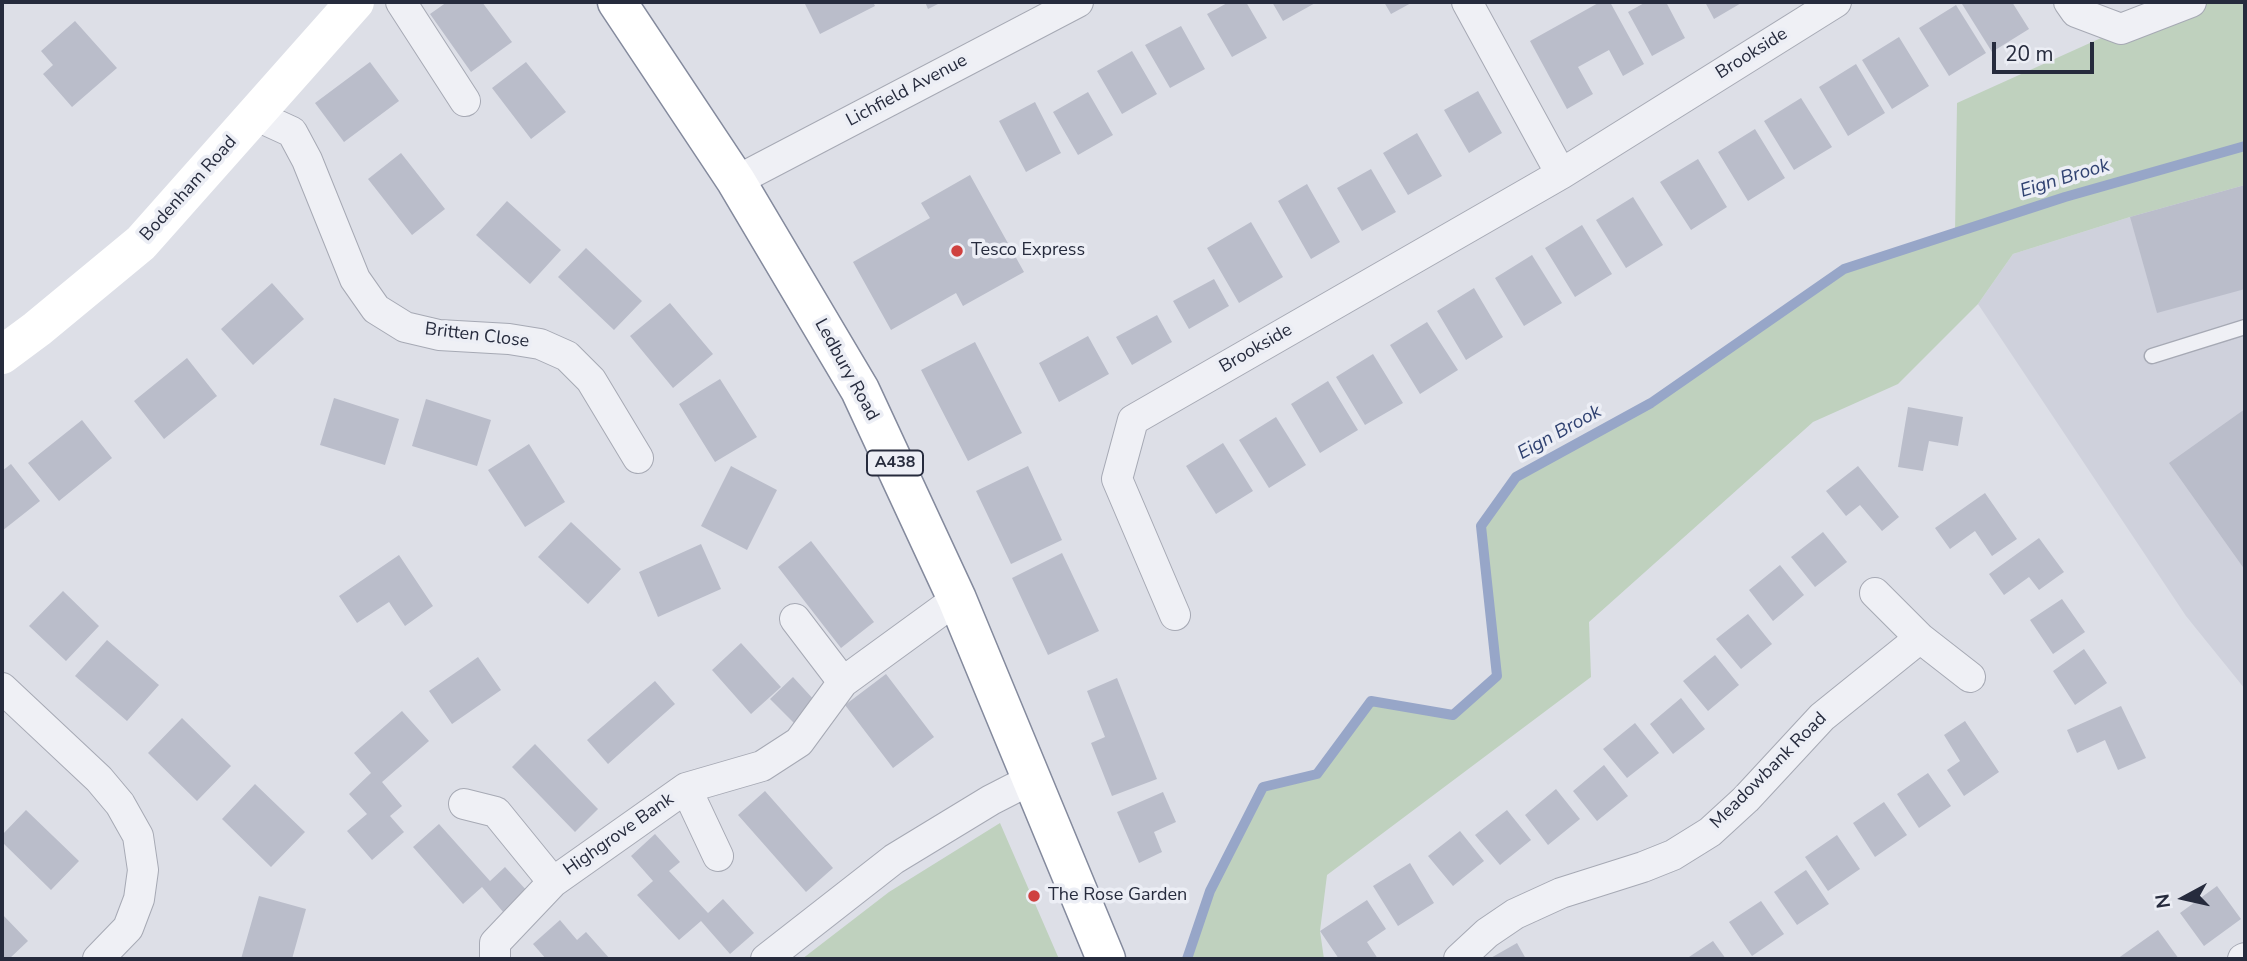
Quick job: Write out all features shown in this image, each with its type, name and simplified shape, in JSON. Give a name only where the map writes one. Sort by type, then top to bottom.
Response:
[{"type":"main road","name":"Bodenham Road","points":[[2,355],[141,243],[355,2]]},
{"type":"main road","name":"Ledbury Road","points":[[617,2],[736,181],[860,390],[957,599],[1106,959]]},
{"type":"street","points":[[401,2],[465,101]]},
{"type":"street","name":"Lichfield Avenue","points":[[736,181],[1079,2]]},
{"type":"street","points":[[1467,2],[1561,174]]},
{"type":"street","name":"Brookside","points":[[1175,615],[1117,479],[1133,420],[1561,174],[1836,2]]},
{"type":"street","points":[[2069,2],[2076,12],[2121,29],[2191,2]]},
{"type":"street","name":"Britten Close","points":[[255,115],[292,132],[307,160],[355,279],[376,309],[405,327],[439,335],[529,342],[567,356],[591,380],[638,458]]},
{"type":"street","points":[[1875,593],[1920,638],[1970,677]]},
{"type":"street","name":"Highgrove Bank","points":[[495,959],[495,943],[553,882],[686,788],[762,766],[799,742],[843,682],[957,599]]},
{"type":"street","points":[[795,619],[843,682]]},
{"type":"street","name":"Meadowbank Road","points":[[1459,959],[1487,933],[1514,914],[1561,893],[1673,855],[1710,832],[1746,799],[1822,717],[1920,638]]},
{"type":"street","points":[[2,688],[99,779],[120,804],[138,836],[143,870],[139,899],[128,928],[98,959]]},
{"type":"street","points":[[766,959],[894,859],[991,800],[1030,780]]},
{"type":"street","name":"Highgrove Bank","points":[[686,788],[718,856]]},
{"type":"street","name":"Highgrove Bank","points":[[464,804],[496,812],[553,882]]},
{"type":"lane","points":[[2151,356],[2245,327]]},
{"type":"shaded area","points":[[2245,185],[2245,689],[2186,616],[1978,304],[2013,254],[2130,217]]},
{"type":"green space","points":[[2191,2],[2245,2],[2245,185],[2130,217],[2013,254],[1978,304],[1898,384],[1813,422],[1589,622],[1591,677],[1327,875],[1320,931],[1324,959],[1187,959],[1210,891],[1263,787],[1317,774],[1371,701],[1453,715],[1497,676],[1481,526],[1516,477],[1651,403],[1844,269],[1955,233],[1957,103],[2121,29]]},
{"type":"green space","points":[[1000,823],[1059,959],[802,959],[889,892]]},
{"type":"building","points":[[447,2],[482,2],[512,42],[471,72],[430,14]]},
{"type":"building","points":[[804,2],[873,2],[875,6],[820,34]]},
{"type":"building","points":[[925,2],[942,2],[928,9]]},
{"type":"building","points":[[1229,2],[1246,2],[1267,38],[1232,57],[1207,14]]},
{"type":"building","points":[[1272,2],[1317,2],[1283,21]]},
{"type":"building","points":[[1384,2],[1413,2],[1391,14]]},
{"type":"building","points":[[1600,2],[1610,2],[1644,64],[1623,76],[1609,50],[1578,67],[1593,94],[1567,109],[1530,41]]},
{"type":"building","points":[[1646,2],[1666,2],[1685,38],[1652,56],[1628,12]]},
{"type":"building","points":[[1705,2],[1743,2],[1714,19]]},
{"type":"building","points":[[2012,2],[2029,29],[1992,52],[1962,4]]},
{"type":"building","points":[[1956,5],[1986,53],[1949,76],[1919,28]]},
{"type":"building","points":[[75,21],[117,68],[72,107],[43,74],[53,65],[41,51]]},
{"type":"building","points":[[1181,26],[1205,69],[1170,88],[1145,45]]},
{"type":"building","points":[[1899,37],[1929,86],[1892,109],[1862,60]]},
{"type":"building","points":[[1132,51],[1157,94],[1122,114],[1097,71]]},
{"type":"building","points":[[370,62],[399,101],[344,142],[315,103]]},
{"type":"building","points":[[526,62],[566,112],[531,139],[492,88]]},
{"type":"building","points":[[1856,64],[1885,113],[1848,136],[1819,87]]},
{"type":"building","points":[[1478,91],[1502,133],[1469,153],[1444,110]]},
{"type":"building","points":[[1088,92],[1113,135],[1078,155],[1053,112]]},
{"type":"building","points":[[1801,98],[1832,147],[1794,170],[1764,121]]},
{"type":"building","points":[[1035,102],[1061,153],[1026,172],[999,121]]},
{"type":"building","points":[[1755,129],[1785,178],[1748,201],[1718,152]]},
{"type":"building","points":[[1417,133],[1442,176],[1408,195],[1383,153]]},
{"type":"building","points":[[401,153],[445,209],[412,235],[368,179]]},
{"type":"building","points":[[1698,159],[1727,207],[1691,230],[1660,182]]},
{"type":"building","points":[[1371,169],[1396,212],[1362,231],[1337,188]]},
{"type":"building","points":[[970,175],[1024,272],[963,306],[956,293],[891,330],[853,262],[930,218],[921,203]]},
{"type":"building","points":[[1307,184],[1340,242],[1311,259],[1278,201]]},
{"type":"building","points":[[2245,185],[2245,289],[2157,313],[2130,217]]},
{"type":"building","points":[[1633,197],[1663,245],[1626,268],[1596,220]]},
{"type":"building","points":[[507,201],[561,250],[530,284],[476,235]]},
{"type":"building","points":[[1251,222],[1283,277],[1239,303],[1207,248]]},
{"type":"building","points":[[1582,225],[1612,274],[1575,297],[1545,248]]},
{"type":"building","points":[[586,248],[642,301],[614,330],[558,277]]},
{"type":"building","points":[[1532,255],[1562,303],[1524,326],[1495,278]]},
{"type":"building","points":[[1214,279],[1229,306],[1189,329],[1173,301]]},
{"type":"building","points":[[272,283],[304,319],[253,365],[221,329]]},
{"type":"building","points":[[1474,288],[1503,337],[1466,360],[1437,311]]},
{"type":"building","points":[[670,303],[713,354],[673,388],[630,336]]},
{"type":"building","points":[[1157,315],[1172,342],[1132,365],[1116,337]]},
{"type":"building","points":[[1427,322],[1458,370],[1420,394],[1390,345]]},
{"type":"building","points":[[1088,336],[1109,374],[1059,402],[1039,363]]},
{"type":"building","points":[[975,342],[1022,433],[968,461],[921,370]]},
{"type":"building","points":[[1373,354],[1403,403],[1365,425],[1336,377]]},
{"type":"building","points":[[187,358],[217,396],[164,439],[134,401]]},
{"type":"building","points":[[720,379],[757,437],[715,462],[679,404]]},
{"type":"building","points":[[1328,381],[1358,430],[1320,453],[1291,404]]},
{"type":"building","points":[[334,398],[399,419],[385,465],[320,445]]},
{"type":"building","points":[[426,399],[491,420],[477,466],[412,446]]},
{"type":"building","points":[[1908,407],[1963,417],[1958,446],[1929,441],[1923,471],[1898,467]]},
{"type":"building","points":[[2245,409],[2245,570],[2169,463]]},
{"type":"building","points":[[1276,417],[1306,465],[1269,488],[1239,440]]},
{"type":"building","points":[[82,420],[112,458],[59,501],[28,463]]},
{"type":"building","points":[[1223,443],[1253,491],[1216,514],[1186,466]]},
{"type":"building","points":[[529,444],[565,502],[525,527],[488,470]]},
{"type":"building","points":[[11,464],[40,501],[2,531],[2,471]]},
{"type":"building","points":[[731,466],[777,490],[747,550],[701,526]]},
{"type":"building","points":[[1028,466],[1062,540],[1011,564],[976,491]]},
{"type":"building","points":[[1858,466],[1899,517],[1882,531],[1860,505],[1846,516],[1826,491]]},
{"type":"building","points":[[1985,493],[2017,539],[1992,556],[1975,531],[1950,549],[1935,528]]},
{"type":"building","points":[[571,522],[621,569],[588,604],[538,557]]},
{"type":"building","points":[[1823,532],[1847,562],[1815,587],[1791,557]]},
{"type":"building","points":[[2039,538],[2064,572],[2039,590],[2029,577],[2004,595],[1989,574]]},
{"type":"building","points":[[811,541],[874,622],[841,648],[778,567]]},
{"type":"building","points":[[701,544],[721,589],[658,617],[639,572]]},
{"type":"building","points":[[1062,553],[1099,631],[1048,655],[1012,578]]},
{"type":"building","points":[[399,555],[433,606],[405,626],[389,602],[357,623],[339,596]]},
{"type":"building","points":[[1780,565],[1804,595],[1773,621],[1749,590]]},
{"type":"building","points":[[63,591],[99,626],[66,661],[29,626]]},
{"type":"building","points":[[2062,599],[2085,632],[2053,654],[2030,620]]},
{"type":"building","points":[[1748,614],[1772,644],[1741,669],[1716,639]]},
{"type":"building","points":[[107,640],[159,685],[127,721],[75,676]]},
{"type":"building","points":[[741,643],[781,687],[751,714],[712,670]]},
{"type":"building","points":[[2084,649],[2107,683],[2075,705],[2053,671]]},
{"type":"building","points":[[1715,655],[1739,685],[1708,711],[1683,681]]},
{"type":"building","points":[[478,657],[501,690],[452,724],[429,691]]},
{"type":"building","points":[[886,674],[934,737],[893,768],[845,705]]},
{"type":"building","points":[[793,677],[816,702],[794,723],[770,699]]},
{"type":"building","points":[[1117,678],[1157,779],[1112,796],[1091,743],[1105,737],[1087,691]]},
{"type":"building","points":[[655,681],[675,704],[608,764],[587,740]]},
{"type":"building","points":[[1681,698],[1705,729],[1673,754],[1650,724]]},
{"type":"building","points":[[2121,706],[2146,758],[2118,770],[2105,740],[2077,753],[2067,730]]},
{"type":"building","points":[[402,711],[429,741],[382,782],[402,806],[390,816],[404,832],[372,860],[347,831],[367,814],[349,794],[371,773],[354,753]]},
{"type":"building","points":[[182,718],[231,766],[197,801],[148,753]]},
{"type":"building","points":[[1965,721],[1999,772],[1964,796],[1947,770],[1960,761],[1944,735]]},
{"type":"building","points":[[1635,723],[1659,753],[1627,778],[1603,749]]},
{"type":"building","points":[[535,744],[598,809],[575,832],[512,767]]},
{"type":"building","points":[[1604,765],[1628,796],[1597,821],[1573,791]]},
{"type":"building","points":[[1928,773],[1951,806],[1919,828],[1897,794]]},
{"type":"building","points":[[255,784],[305,832],[271,867],[222,819]]},
{"type":"building","points":[[1556,789],[1580,819],[1548,845],[1525,815]]},
{"type":"building","points":[[765,791],[833,868],[806,892],[738,815]]},
{"type":"building","points":[[1163,792],[1176,822],[1154,832],[1162,852],[1139,863],[1117,812]]},
{"type":"building","points":[[1884,802],[1907,835],[1875,857],[1853,823]]},
{"type":"building","points":[[26,810],[79,861],[51,890],[2,842],[2,835]]},
{"type":"building","points":[[1507,810],[1531,840],[1500,865],[1475,835]]},
{"type":"building","points":[[439,824],[490,881],[505,867],[528,892],[504,913],[482,887],[463,904],[413,847]]},
{"type":"building","points":[[1460,831],[1484,861],[1453,886],[1428,856]]},
{"type":"building","points":[[655,834],[680,862],[669,871],[708,913],[723,899],[754,933],[730,954],[701,921],[679,940],[637,895],[653,881],[631,856]]},
{"type":"building","points":[[1837,835],[1860,869],[1828,891],[1805,857]]},
{"type":"building","points":[[1410,863],[1434,903],[1398,926],[1373,886]]},
{"type":"building","points":[[1806,870],[1829,904],[1797,925],[1774,892]]},
{"type":"building","points":[[2217,886],[2241,919],[2204,946],[2180,913]]},
{"type":"building","points":[[259,896],[306,909],[292,959],[241,959]]},
{"type":"building","points":[[1367,900],[1386,929],[1367,942],[1378,959],[1339,959],[1320,931]]},
{"type":"building","points":[[1761,901],[1784,934],[1752,956],[1729,922]]},
{"type":"building","points":[[2,914],[28,941],[9,959],[2,959]]},
{"type":"building","points":[[560,920],[577,940],[586,932],[610,959],[546,959],[533,944]]},
{"type":"building","points":[[2158,930],[2179,959],[2117,959]]},
{"type":"building","points":[[1713,941],[1726,959],[1686,959]]},
{"type":"building","points":[[1517,943],[1526,959],[1489,959]]},
{"type":"waterway","name":"Eign Brook","points":[[1187,959],[1210,891],[1263,787],[1317,774],[1371,701],[1453,715],[1497,676],[1481,526],[1516,477],[1651,403],[1844,269],[2065,197],[2245,146]]},
{"type":"place","name":"Tesco Express","points":[[957,251]]},
{"type":"place","name":"The Rose Garden","points":[[1034,896]]}]
